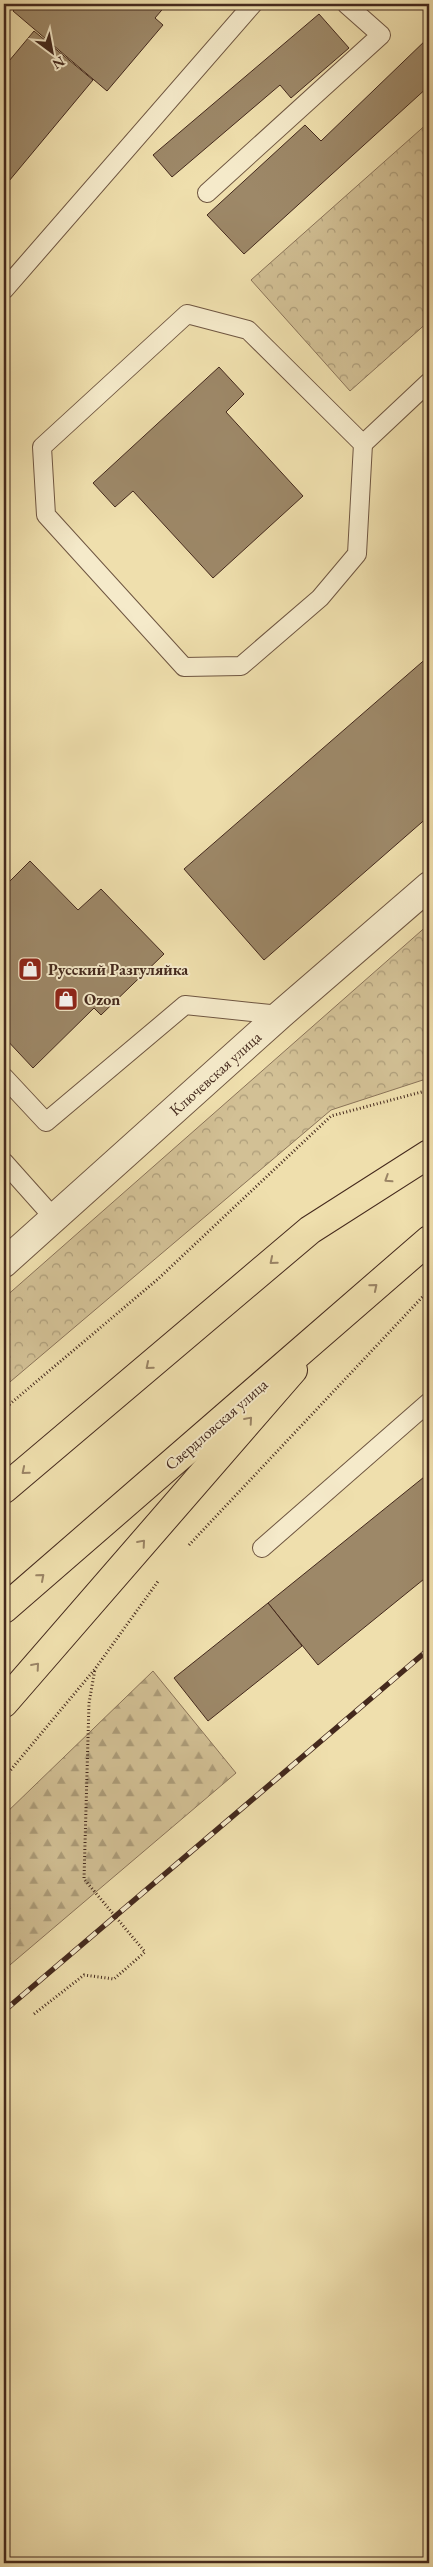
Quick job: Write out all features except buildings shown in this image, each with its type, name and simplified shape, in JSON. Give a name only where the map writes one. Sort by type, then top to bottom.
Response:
[{"type":"main road","points":[[4,1489],[310,1230],[429,1154]]},
{"type":"main road","name":"Свердловская улица","points":[[4,1609],[429,1240]]},
{"type":"main road","points":[[4,1703],[337,1319]]},
{"type":"street","name":"Ключевская улица","points":[[4,1263],[280,1015],[429,886]]},
{"type":"lane","points":[[4,290],[253,4]]},
{"type":"lane","points":[[207,193],[381,35],[346,4]]},
{"type":"lane","points":[[363,444],[248,330],[187,314],[42,447],[46,515],[184,667],[241,666],[320,598],[358,554],[363,444],[429,382]]},
{"type":"lane","points":[[4,1077],[46,1122],[185,1005],[280,1015]]},
{"type":"lane","points":[[4,1162],[54,1218]]},
{"type":"lane","points":[[262,1548],[429,1402]]},
{"type":"path","points":[[4,1409],[158,1279],[331,1116],[429,1090]]},
{"type":"path","points":[[186,1549],[429,1290]]},
{"type":"path","points":[[4,1778],[95,1669],[160,1578]]},
{"type":"path","points":[[34,2014],[84,1975],[114,1979],[144,1952],[84,1878],[89,1703],[95,1669]]},
{"type":"green space","points":[[429,122],[429,321],[350,391],[251,280]]},
{"type":"green space","points":[[429,924],[429,1078],[331,1110],[4,1387],[4,1298]]},
{"type":"green space","points":[[153,1671],[236,1773],[4,1970],[4,1815]]},
{"type":"railway","points":[[4,2011],[429,1649]]},
{"type":"place","name":"Русский Разгуляйка","points":[[30,969]]},
{"type":"place","name":"Ozon","points":[[66,999]]}]
